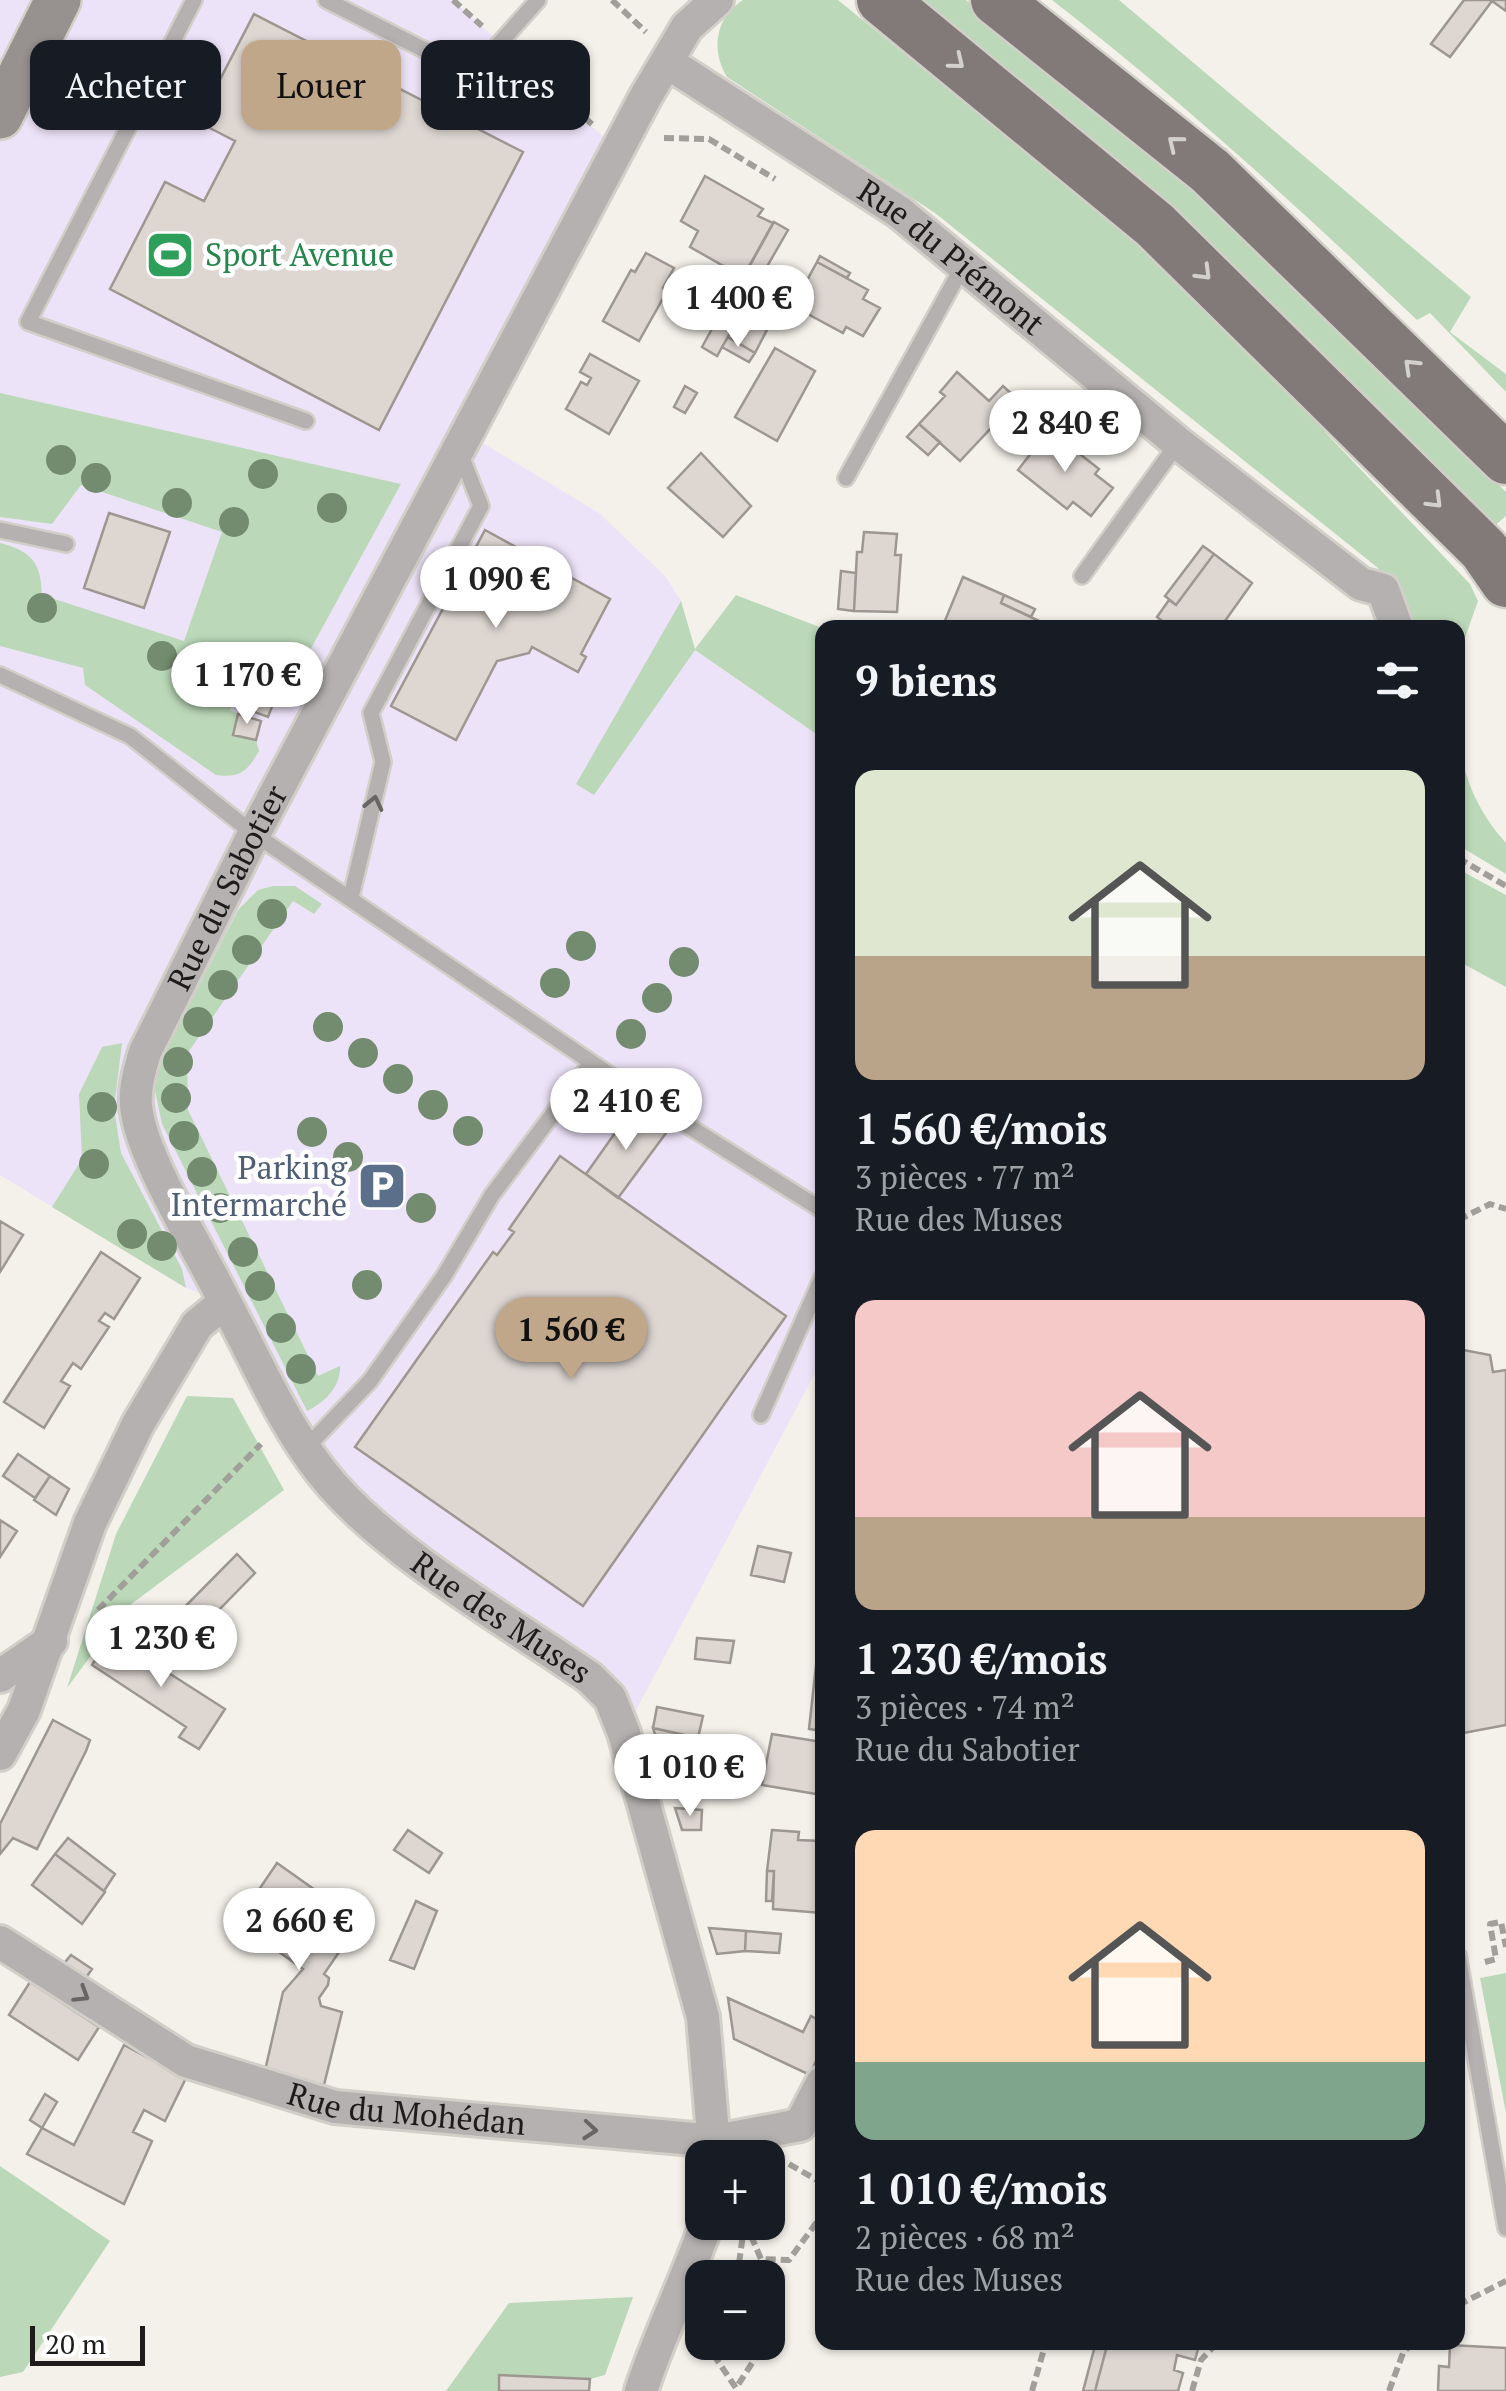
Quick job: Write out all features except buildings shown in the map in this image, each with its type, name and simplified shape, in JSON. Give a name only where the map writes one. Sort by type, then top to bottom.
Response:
[{"type":"main road","points":[[0,116],[58,0]]},
{"type":"main road","points":[[882,0],[1155,224],[1484,550],[1506,582]]},
{"type":"main road","points":[[996,0],[1210,172],[1506,459]]},
{"type":"street","name":"Rue du Sabotier","points":[[225,1302],[147,1146],[136,1112],[137,1080],[145,1052],[254,834],[690,14],[717,0]]},
{"type":"street","name":"Rue du Piémont","points":[[667,62],[898,212],[1178,443],[1361,584],[1383,590],[1394,620]]},
{"type":"street","name":"Rue des Muses","points":[[225,1302],[298,1435],[372,1526],[590,1678],[610,1698],[624,1733],[703,2017],[715,2140]]},
{"type":"street","points":[[0,1754],[12,1702],[51,1642],[90,1523],[138,1424],[197,1324],[225,1302]]},
{"type":"street","points":[[0,1676],[51,1642]]},
{"type":"street","name":"Rue du Mohédan","points":[[0,1942],[186,2061],[335,2107],[685,2146]]},
{"type":"street","name":"Rue du Mohédan","points":[[748,2140],[800,2125],[815,2096]]},
{"type":"street","points":[[641,2391],[664,2320],[692,2267],[701,2240]]},
{"type":"lane","points":[[194,0],[28,322],[306,421]]},
{"type":"lane","points":[[326,0],[421,48]]},
{"type":"lane","points":[[503,40],[538,0]]},
{"type":"lane","points":[[846,478],[964,266]]},
{"type":"lane","points":[[1082,576],[1178,443]]},
{"type":"lane","points":[[351,898],[383,762],[371,713],[481,506],[458,450]]},
{"type":"lane","points":[[0,530],[66,544]]},
{"type":"lane","points":[[0,675],[17,679],[130,736],[254,834],[592,1063],[815,1206]]},
{"type":"lane","points":[[298,1435],[370,1381],[444,1276],[492,1196],[592,1063]]},
{"type":"lane","points":[[761,1415],[815,1294]]},
{"type":"lane","points":[[1465,2002],[1506,2228]]},
{"type":"path","points":[[452,0],[497,40]]},
{"type":"path","points":[[590,124],[629,130]]},
{"type":"path","points":[[1465,862],[1506,886]]},
{"type":"path","points":[[1465,1216],[1490,1204],[1506,1209]]},
{"type":"path","points":[[51,1642],[74,1645],[101,1606],[253,1450],[298,1435]]},
{"type":"path","points":[[1485,1962],[1496,1959],[1490,1924],[1501,1922],[1506,1946]]},
{"type":"path","points":[[752,2240],[761,2260],[789,2260],[815,2225]]},
{"type":"path","points":[[1465,2302],[1506,2281]]},
{"type":"path","points":[[1032,2391],[1044,2350]]},
{"type":"path","points":[[1192,2391],[1201,2360],[1210,2350]]},
{"type":"path","points":[[1389,2391],[1405,2350]]},
{"type":"path","points":[[717,2360],[736,2390],[754,2360]]},
{"type":"shaded area","points":[[0,0],[453,0],[497,40],[421,40],[421,130],[590,130],[590,125],[618,150],[468,434],[599,513],[665,576],[681,601],[695,650],[815,733],[815,1373],[624,1733],[610,1698],[372,1526],[225,1302],[186,1288],[0,1175]]},
{"type":"green space","points":[[743,0],[838,0],[1120,229],[1328,426],[1325,432],[1470,584],[1478,601],[1465,638],[1465,620],[1404,620],[1399,593],[1378,568],[935,213],[727,77],[719,56],[718,34],[734,7]]},
{"type":"green space","points":[[907,0],[966,0],[1228,214],[1506,492],[1506,516],[1492,528],[1355,385],[1212,251],[1062,123]]},
{"type":"green space","points":[[1052,0],[1119,0],[1471,297],[1450,332],[1506,374],[1506,392],[1430,313],[1417,320],[1238,155]]},
{"type":"green space","points":[[0,393],[401,484],[297,674],[284,676],[251,666],[230,710],[238,714],[233,735],[256,740],[259,751],[242,772],[216,775],[85,685],[83,668],[0,646],[0,543],[33,560],[40,574],[42,595],[184,641],[222,532],[81,485],[52,524],[0,517]]},
{"type":"green space","points":[[736,595],[815,625],[815,733],[695,650],[594,795],[576,784],[681,601],[695,649]]},
{"type":"green space","points":[[1465,770],[1474,794],[1506,843],[1506,874],[1465,849]]},
{"type":"green space","points":[[1465,873],[1506,895],[1506,987],[1465,965]]},
{"type":"green space","points":[[295,886],[322,904],[314,914],[293,901],[187,1054],[188,1110],[318,1376],[340,1366],[338,1381],[330,1393],[307,1411],[162,1124],[154,1086],[160,1062],[238,910],[258,890]]},
{"type":"green space","points":[[122,1043],[114,1108],[121,1153],[182,1269],[186,1288],[52,1207],[82,1159],[79,1094],[102,1047]]},
{"type":"green space","points":[[187,1396],[233,1398],[284,1490],[126,1608],[67,1688],[116,1534]]},
{"type":"green space","points":[[1506,1973],[1506,2113],[1480,1978]]},
{"type":"green space","points":[[0,2166],[110,2241],[23,2372],[0,2377]]},
{"type":"green space","points":[[633,2297],[605,2375],[590,2379],[500,2375],[499,2391],[446,2391],[509,2303]]},
{"type":"place","name":"Sport Avenue","points":[[170,255]]},
{"type":"place","name":"Parking Intermarché","points":[[382,1186]]}]
